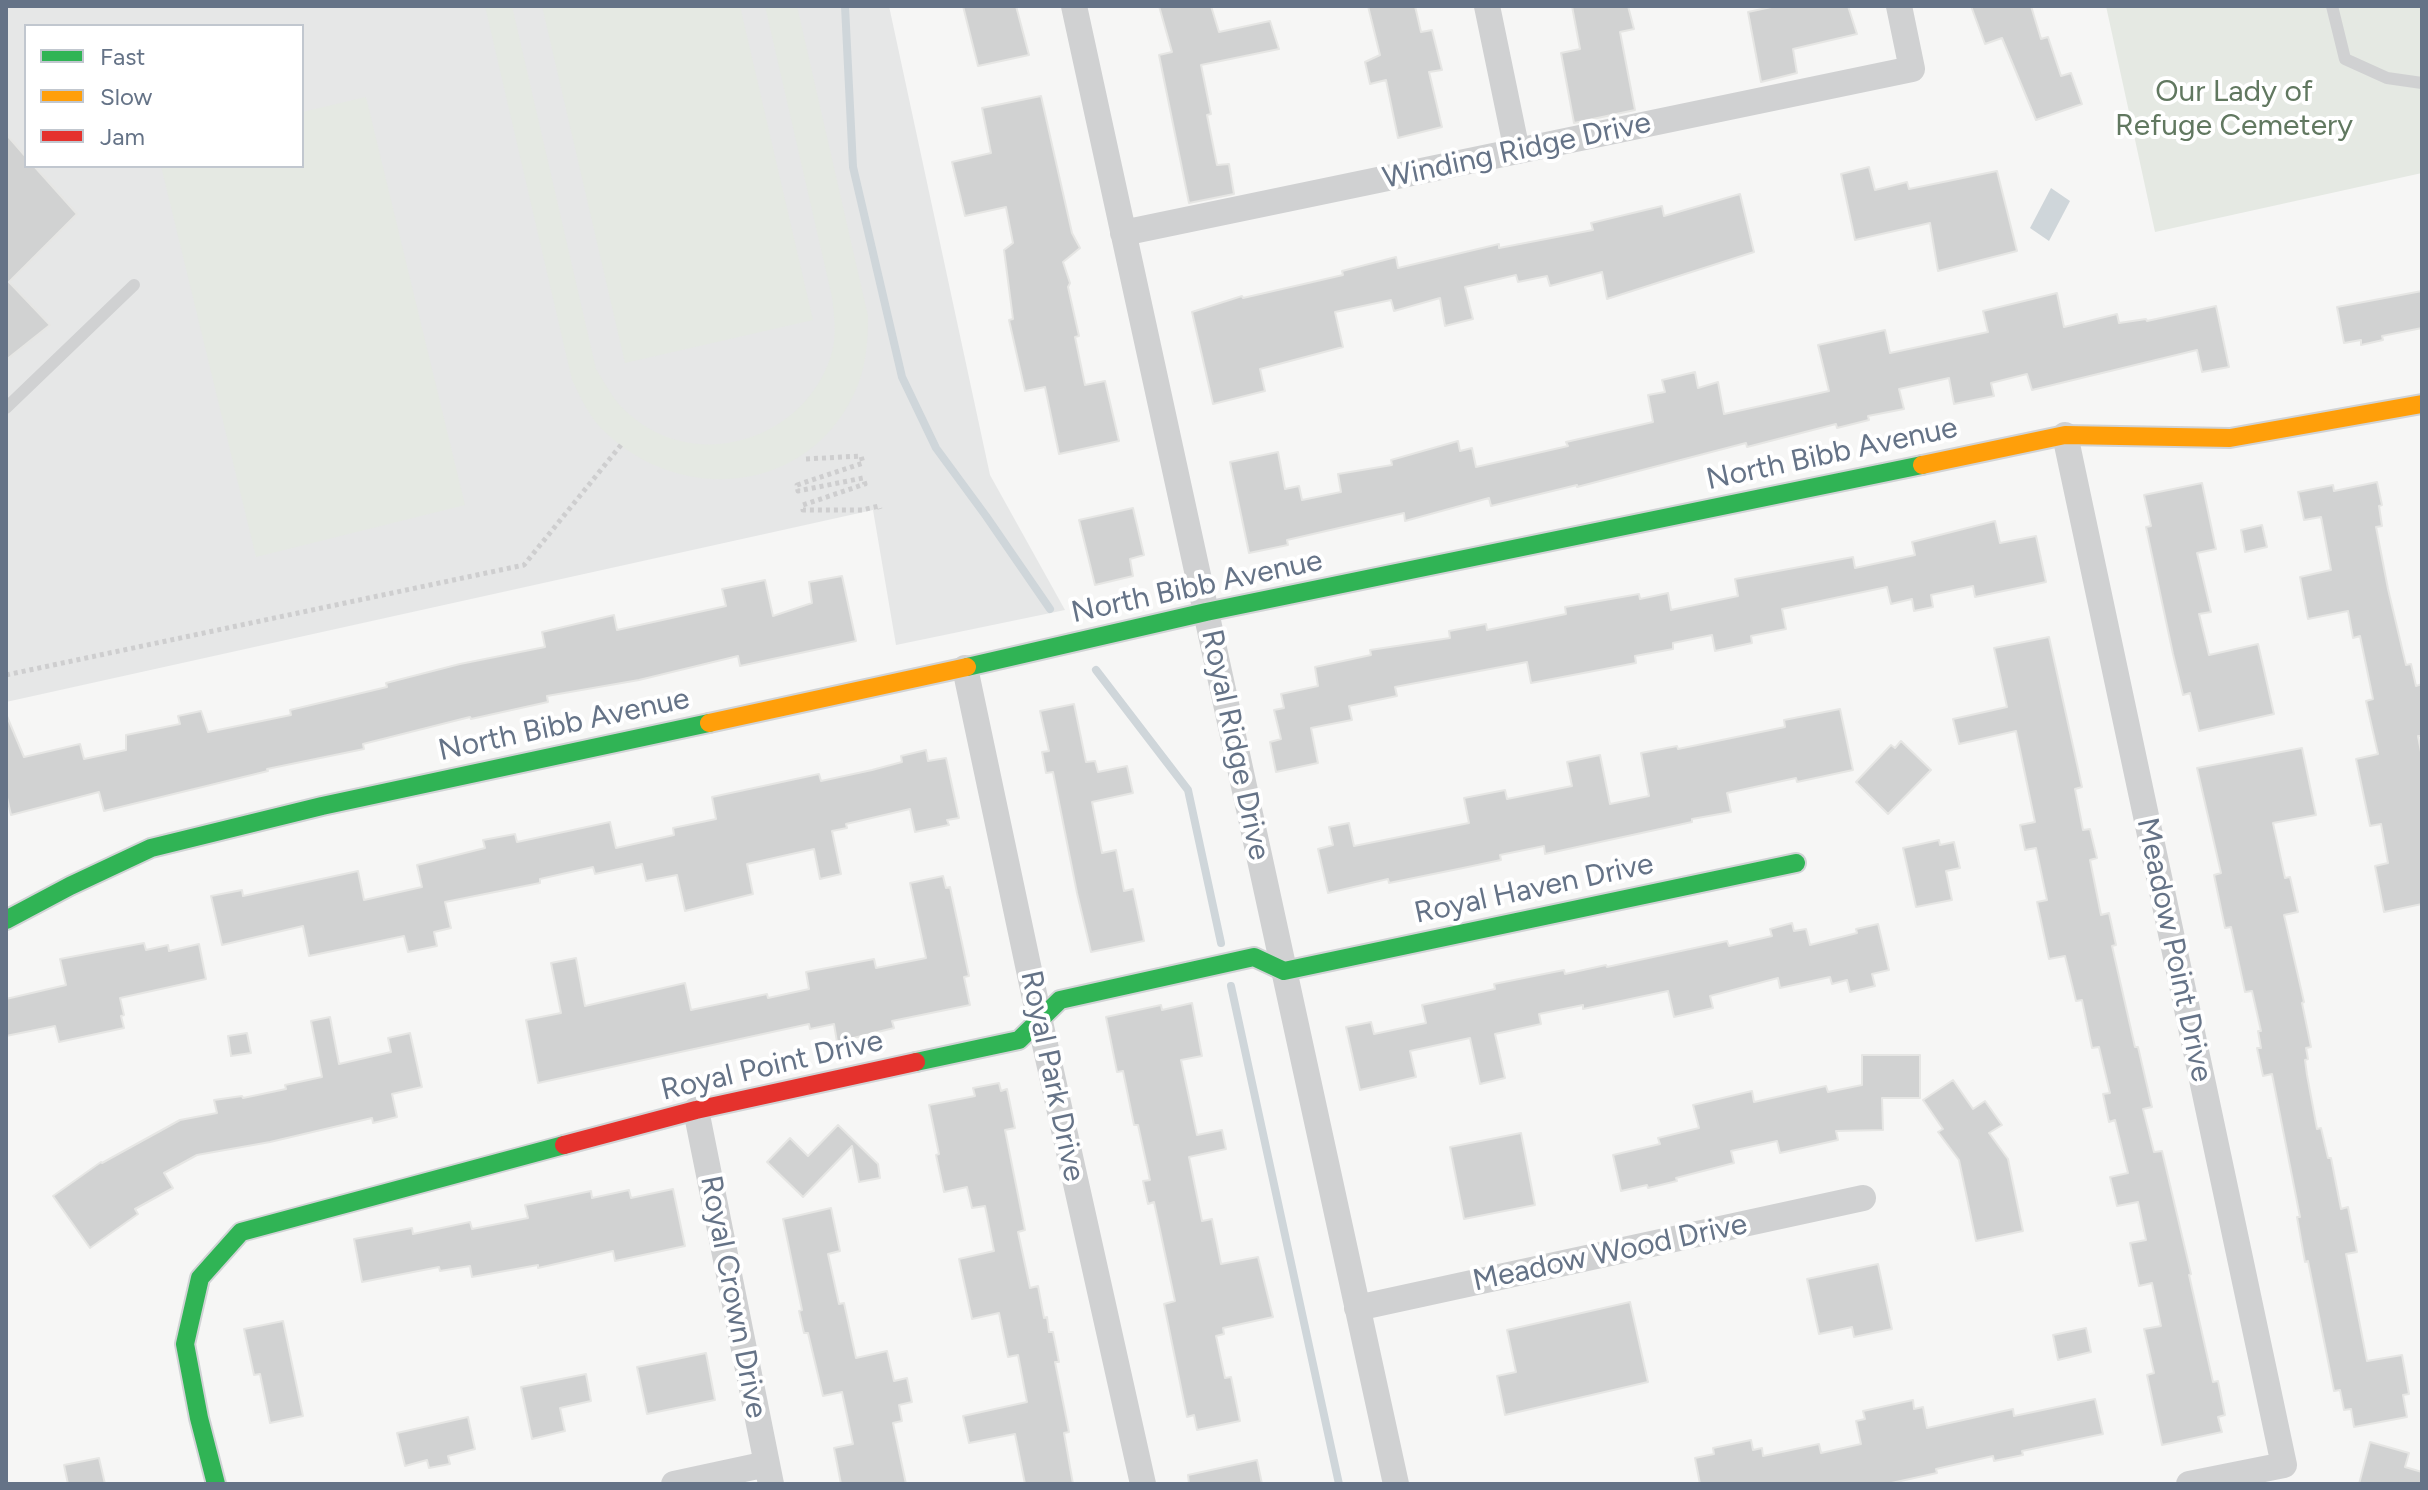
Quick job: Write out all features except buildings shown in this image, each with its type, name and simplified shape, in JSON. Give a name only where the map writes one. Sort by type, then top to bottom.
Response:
[{"type":"main road","name":"North Bibb Avenue","points":[[6,920],[151,848],[338,803],[965,668],[1206,612],[2065,435],[2230,438],[2422,404]]},
{"type":"main road","name":"Royal Haven Drive","points":[[1284,971],[1796,863]]},
{"type":"main road","name":"Royal Point Drive","points":[[216,1484],[185,1344],[200,1278],[241,1232],[696,1110],[1019,1040],[1060,1000],[1254,957],[1284,971]]},
{"type":"street","name":"Royal Ridge Drive","points":[[1074,6],[1396,1484]]},
{"type":"street","points":[[1487,6],[1517,151]]},
{"type":"street","name":"Winding Ridge Drive","points":[[1123,233],[1912,69],[1899,6]]},
{"type":"street","name":"Meadow Point Drive","points":[[2065,435],[2284,1465],[2189,1484]]},
{"type":"street","name":"Royal Park Drive","points":[[965,668],[1143,1484]]},
{"type":"street","name":"Royal Crown Drive","points":[[696,1110],[769,1474]]},
{"type":"street","name":"Meadow Wood Drive","points":[[1357,1308],[1863,1198]]},
{"type":"street","points":[[674,1484],[769,1474]]},
{"type":"lane","points":[[2332,6],[2345,59],[2387,78],[2422,83]]},
{"type":"lane","points":[[6,408],[134,285]]},
{"type":"path","points":[[6,675],[524,565],[621,445]]},
{"type":"path","points":[[806,459],[861,456],[863,463],[797,485],[798,491],[863,478],[865,484],[803,505],[803,510],[862,510],[879,506],[880,509]]},
{"type":"shaded area","points":[[6,6],[889,6],[990,475],[1065,610],[896,645],[873,510],[6,702]]},
{"type":"shaded area","points":[[2051,188],[2070,201],[2049,241],[2030,228]]},
{"type":"green space","points":[[485,6],[512,6],[596,369],[624,409],[656,432],[686,442],[717,444],[747,438],[775,426],[800,407],[819,382],[834,345],[832,297],[765,6],[797,6],[868,316],[866,356],[854,394],[833,427],[806,452],[775,469],[740,478],[705,478],[669,471],[636,455],[595,421],[572,380]]},
{"type":"green space","points":[[542,6],[740,6],[813,320],[625,363]]},
{"type":"green space","name":"Our Lady of Refuge Cemetery","points":[[2106,6],[2422,6],[2422,173],[2155,232]]},
{"type":"green space","points":[[366,97],[465,505],[256,557],[161,168],[304,168],[304,112]]},
{"type":"waterway","points":[[845,6],[853,167],[902,377],[936,448],[1050,609]]},
{"type":"waterway","points":[[1096,670],[1188,790],[1221,943]]},
{"type":"waterway","points":[[1231,986],[1339,1484]]},
{"type":"traffic: fast","points":[[967,667],[1206,612],[1922,465]]},
{"type":"traffic: fast","points":[[6,920],[151,848],[322,806],[709,723]]},
{"type":"traffic: fast","points":[[916,1062],[1019,1040],[1060,1000],[1254,957],[1284,971],[1796,863]]},
{"type":"traffic: fast","points":[[216,1484],[185,1344],[200,1278],[241,1232],[564,1145]]},
{"type":"traffic: slow","points":[[1922,465],[2065,435],[2230,438],[2422,404]]},
{"type":"traffic: slow","points":[[709,723],[967,667]]},
{"type":"traffic: jam","points":[[564,1145],[696,1110],[916,1062]]}]
